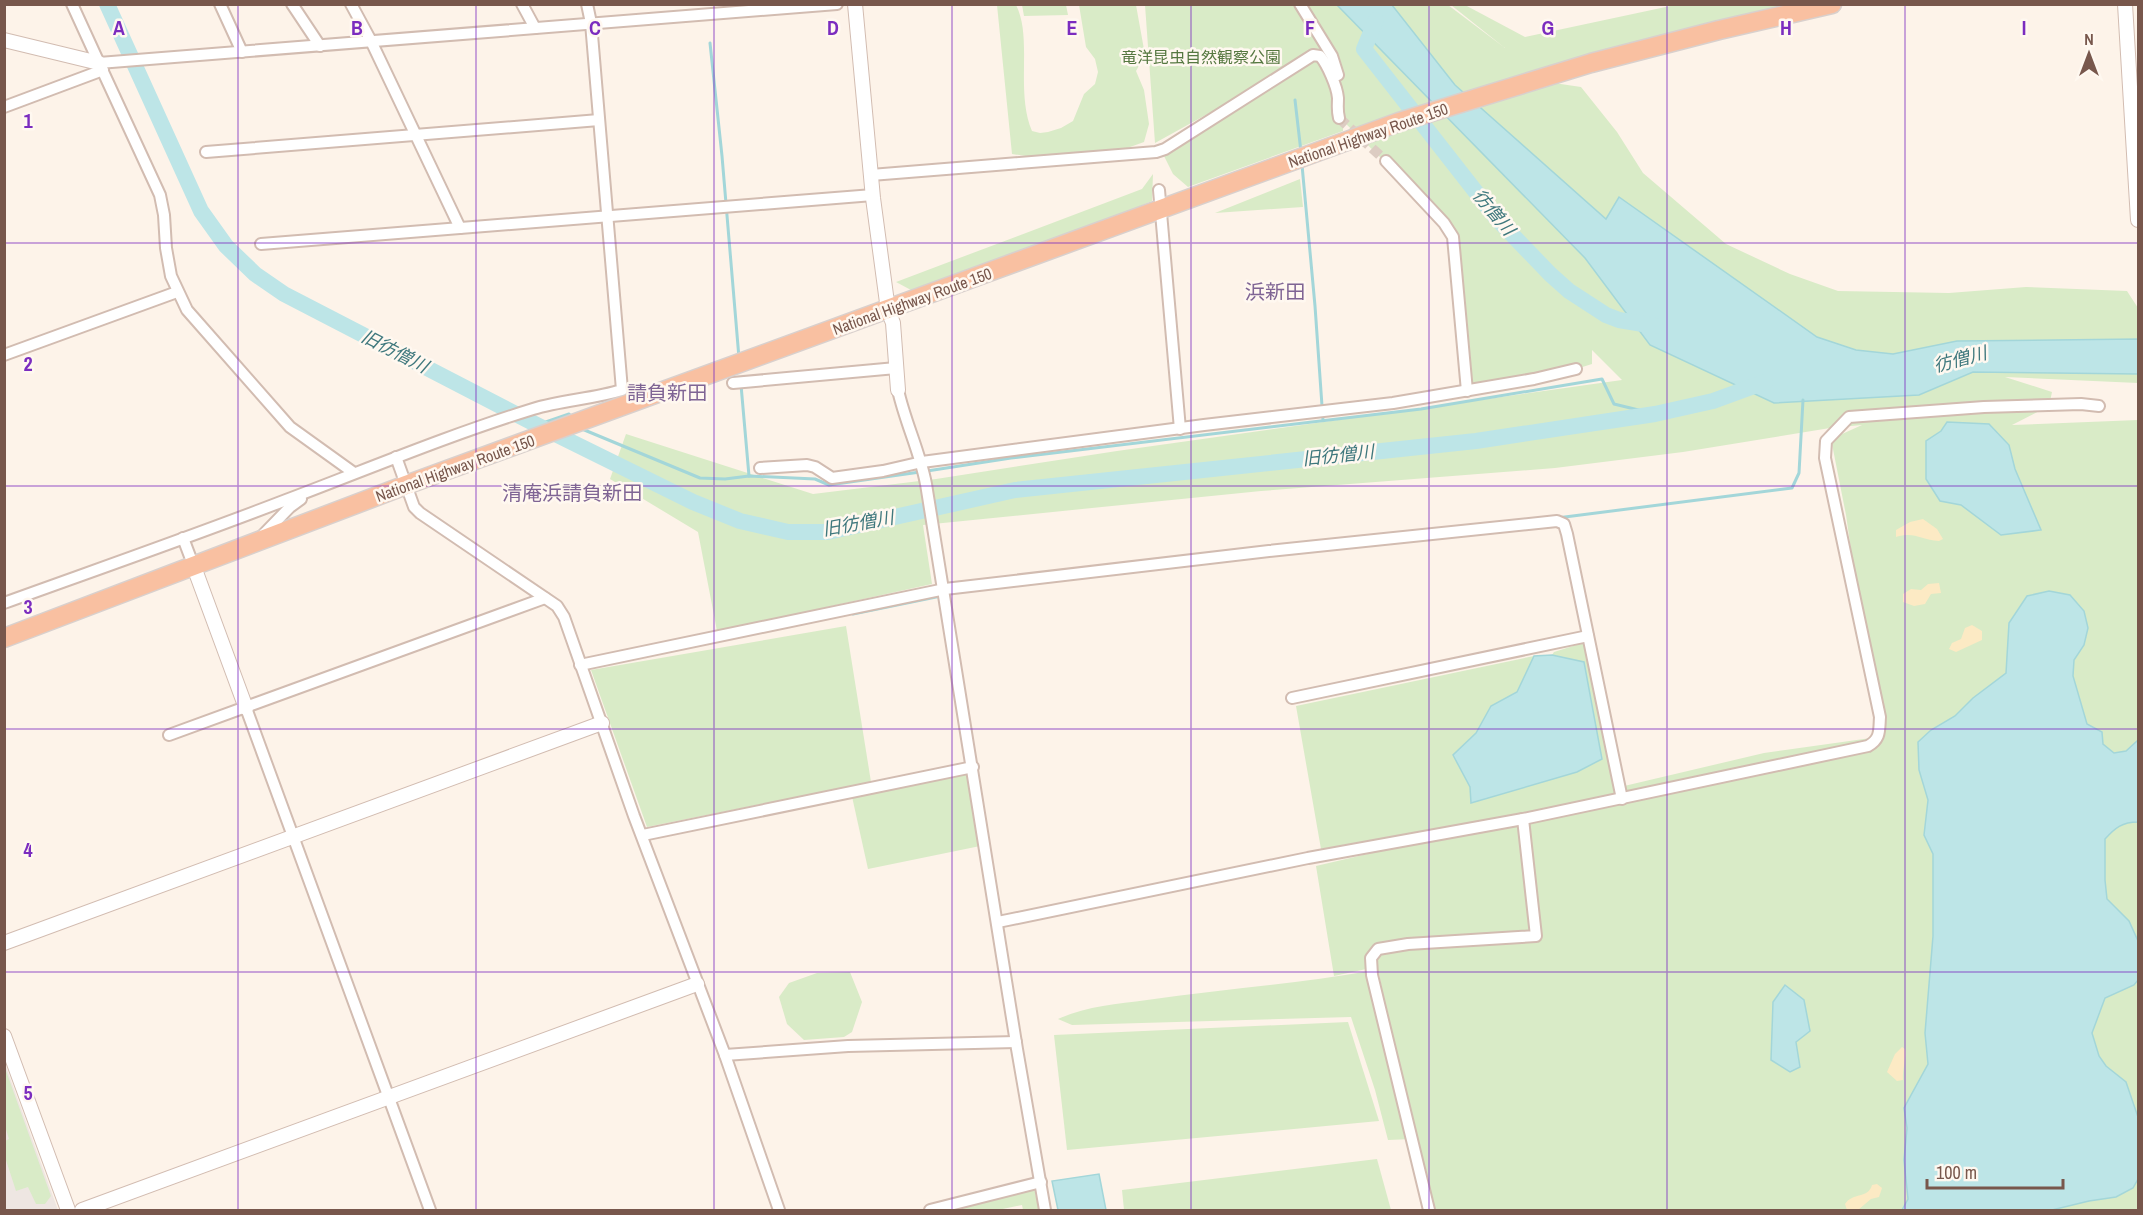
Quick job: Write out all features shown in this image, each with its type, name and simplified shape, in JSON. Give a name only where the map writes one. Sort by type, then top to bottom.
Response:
[{"type":"highway","name":"National Highway Route 150","points":[[4,638],[406,485],[1399,122],[1536,79],[1641,50],[1832,4]]},
{"type":"street","points":[[72,4],[160,195],[168,261],[177,292],[187,309],[290,427],[354,473]]},
{"type":"street","points":[[220,4],[242,52]]},
{"type":"street","points":[[292,4],[320,46]]},
{"type":"street","points":[[351,4],[460,228]]},
{"type":"street","points":[[522,4],[535,28]]},
{"type":"street","points":[[4,603],[503,419],[556,402],[607,395],[622,390],[591,23],[587,4]]},
{"type":"street","points":[[4,107],[101,66],[591,23],[704,10],[837,4]]},
{"type":"street","points":[[855,4],[873,195],[888,309],[893,323],[898,390],[903,411],[922,462],[945,589],[1016,1042],[1046,1210]]},
{"type":"street","points":[[871,175],[1156,152],[1165,149],[1313,55],[1320,56],[1328,67],[1338,97],[1338,113],[1345,98],[1332,56],[1300,4]]},
{"type":"street","points":[[2125,4],[2134,84],[2139,220]]},
{"type":"street","points":[[4,40],[101,66]]},
{"type":"street","points":[[206,152],[599,120]]},
{"type":"street","points":[[1386,161],[1444,223],[1453,237],[1467,391]]},
{"type":"street","points":[[1159,190],[1180,429]]},
{"type":"street","points":[[261,244],[873,195]]},
{"type":"street","points":[[4,355],[177,292]]},
{"type":"street","points":[[733,383],[896,368]]},
{"type":"street","points":[[759,468],[807,465],[832,478],[883,471],[922,462],[1393,404],[1576,369]]},
{"type":"street","points":[[998,922],[1308,858],[1622,799],[1868,746],[1876,742],[1879,737],[1880,717],[1825,458],[1827,441],[1849,417],[1984,407],[2081,404],[2099,406]]},
{"type":"street","points":[[396,457],[414,507],[420,513],[557,606],[564,617],[725,1055],[779,1210]]},
{"type":"street","points":[[253,544],[290,507],[322,486]]},
{"type":"street","points":[[580,665],[945,589],[1269,551],[1557,521],[1564,524],[1567,534],[1622,799]]},
{"type":"street","points":[[183,538],[430,1210]]},
{"type":"street","points":[[169,735],[545,598]]},
{"type":"street","points":[[1292,698],[1588,636]]},
{"type":"street","points":[[4,943],[602,723]]},
{"type":"street","points":[[643,835],[973,766]]},
{"type":"street","points":[[1429,1210],[1374,983],[1371,958],[1378,949],[1408,944],[1536,936],[1523,819]]},
{"type":"street","points":[[82,1210],[697,984]]},
{"type":"street","points":[[4,1036],[68,1210]]},
{"type":"street","points":[[725,1055],[848,1046],[1016,1042]]},
{"type":"street","points":[[930,1210],[1041,1182]]},
{"type":"shaded area","points":[[5,1064],[58,1210],[5,1210]]},
{"type":"green space","points":[[997,5],[1016,5],[1021,18],[1027,115],[1032,131],[1040,133],[1061,128],[1073,121],[1084,94],[1095,84],[1098,72],[1095,59],[1086,47],[1079,5],[1136,5],[1145,55],[1136,71],[1144,90],[1149,124],[1144,142],[1119,151],[1052,160],[1012,154]]},
{"type":"green space","points":[[1022,5],[1066,5],[1068,15],[1024,16]]},
{"type":"green space","name":"竜洋昆虫自然観察公園","points":[[1145,5],[1448,5],[1505,48],[1451,5],[1465,5],[1525,37],[1675,5],[1808,5],[1554,83],[1581,87],[1617,132],[1643,173],[1726,244],[1790,274],[1838,291],[1949,293],[2026,287],[2127,291],[2138,308],[2138,383],[2005,377],[2052,392],[2049,406],[2012,425],[2138,420],[2138,1210],[1432,1210],[1425,1175],[1427,1173],[1401,1092],[1412,1139],[1388,1140],[1375,1090],[1351,1017],[1072,1025],[1058,1019],[1091,1008],[1113,1004],[1314,979],[1370,971],[1390,1028],[1379,974],[1371,968],[1334,976],[1316,866],[1547,812],[1471,822],[1321,849],[1296,706],[1534,656],[1517,692],[1491,706],[1476,733],[1453,755],[1470,787],[1471,803],[1584,662],[1552,655],[1554,652],[1586,642],[1620,787],[1764,753],[1878,737],[1846,515],[1831,439],[1862,425],[1830,428],[1683,452],[1555,468],[1261,491],[923,525],[932,584],[717,631],[698,532],[610,479],[626,434],[813,494],[936,479],[1117,451],[1622,380],[1592,350],[1592,364],[1576,369],[1473,385],[1459,234],[1343,121],[1343,131],[1188,187],[1173,174],[1161,150],[1316,54],[1155,143]]},
{"type":"green space","points":[[1153,174],[1152,201],[1100,223],[911,290],[896,282],[1142,189]]},
{"type":"green space","points":[[1300,179],[1303,207],[1215,213]]},
{"type":"green space","points":[[846,626],[871,782],[647,827],[591,670]]},
{"type":"green space","points":[[973,767],[985,845],[868,869],[851,792]]},
{"type":"green space","points":[[850,972],[862,1002],[852,1032],[844,1037],[804,1040],[787,1024],[779,997],[789,983],[817,973]]},
{"type":"green space","points":[[1348,1022],[1379,1121],[1067,1150],[1054,1035]]},
{"type":"green space","points":[[5,1068],[51,1196],[45,1204],[36,1204],[28,1187],[16,1191],[5,1157],[5,1141],[9,1139],[5,1126]]},
{"type":"green space","points":[[1377,1159],[1391,1210],[1124,1210],[1122,1190]]},
{"type":"green space","points":[[1034,1188],[1039,1210],[1023,1210],[1022,1205],[998,1210],[943,1210]]},
{"type":"sand","points":[[1923,519],[1937,529],[1943,539],[1939,541],[1908,535],[1896,537],[1896,530],[1910,522]]},
{"type":"sand","points":[[1939,583],[1941,593],[1931,594],[1925,604],[1914,606],[1903,602],[1903,594],[1911,589],[1921,590],[1928,584]]},
{"type":"sand","points":[[1972,625],[1982,631],[1982,640],[1956,652],[1949,649],[1952,643],[1961,639],[1965,628]]},
{"type":"sand","points":[[1902,1047],[1905,1049],[1903,1080],[1897,1081],[1887,1072],[1895,1054]]},
{"type":"sand","points":[[1877,1184],[1882,1188],[1879,1197],[1871,1199],[1858,1210],[1847,1210],[1845,1204],[1848,1200],[1864,1194],[1872,1185]]},
{"type":"water","points":[[1337,5],[1392,5],[1455,85],[1606,219],[1619,197],[1817,337],[1856,350],[1893,354],[1957,341],[2138,339],[2138,374],[1973,372],[1919,395],[1774,403],[1650,345],[1585,258]]},
{"type":"water","points":[[1947,422],[1989,424],[2009,445],[2015,469],[2041,530],[2001,535],[1961,505],[1940,501],[1926,479],[1926,441],[1941,431]]},
{"type":"water","points":[[2049,591],[2070,595],[2084,611],[2088,628],[2084,645],[2074,660],[2073,676],[2087,724],[2102,732],[2103,744],[2114,753],[2126,751],[2137,741],[2138,743],[2138,822],[2119,826],[2105,839],[2105,880],[2107,899],[2129,921],[2138,941],[2138,980],[2134,985],[2105,998],[2092,1033],[2099,1056],[2106,1066],[2126,1082],[2138,1117],[2138,1179],[2133,1188],[2116,1197],[2052,1210],[1902,1210],[1908,1199],[1904,1160],[1907,1128],[1904,1108],[1928,1064],[1925,1033],[1933,936],[1933,854],[1924,835],[1928,800],[1919,770],[1918,742],[1931,730],[1955,716],[1973,698],[2006,673],[2009,623],[2027,596]]},
{"type":"water","points":[[1552,655],[1584,662],[1602,759],[1577,772],[1471,803],[1470,787],[1453,755],[1476,733],[1491,706],[1517,692],[1534,656]]},
{"type":"water","points":[[1785,985],[1804,1000],[1810,1031],[1796,1042],[1800,1067],[1790,1072],[1771,1060],[1773,1002]]},
{"type":"water","points":[[1099,1174],[1106,1210],[1058,1210],[1052,1181]]},
{"type":"waterway","name":"旧彷僧川","points":[[107,4],[201,211],[226,246],[255,274],[284,294],[537,425],[693,502],[740,521],[788,532],[828,532],[1015,490],[1476,441],[1655,414],[1713,401],[1765,382]]},
{"type":"waterway","name":"彷僧川","points":[[1376,20],[1364,49],[1497,219],[1569,291],[1606,315],[1619,320],[1655,326]]},
{"type":"waterway","points":[[710,43],[739,358]]},
{"type":"waterway","points":[[1295,100],[1301,152]]},
{"type":"waterway","points":[[1302,165],[1323,420]]},
{"type":"waterway","points":[[927,471],[1011,458],[1421,409],[1602,379],[1614,404],[1655,414]]},
{"type":"waterway","points":[[741,385],[749,476]]},
{"type":"waterway","points":[[1557,518],[1792,488],[1799,473],[1803,400]]},
{"type":"waterway","points":[[537,425],[569,414],[572,418]]},
{"type":"waterway","points":[[582,429],[700,478],[725,479],[749,476],[815,479],[829,485],[920,472]]},
{"type":"waterway","points":[[853,614],[941,596]]},
{"type":"tunnel","points":[[1339,118],[1386,161]]},
{"type":"district","name":"浜新田","points":[[1275,291]]},
{"type":"district","name":"請負新田","points":[[667,392]]},
{"type":"district","name":"清庵浜請負新田","points":[[572,492]]}]
